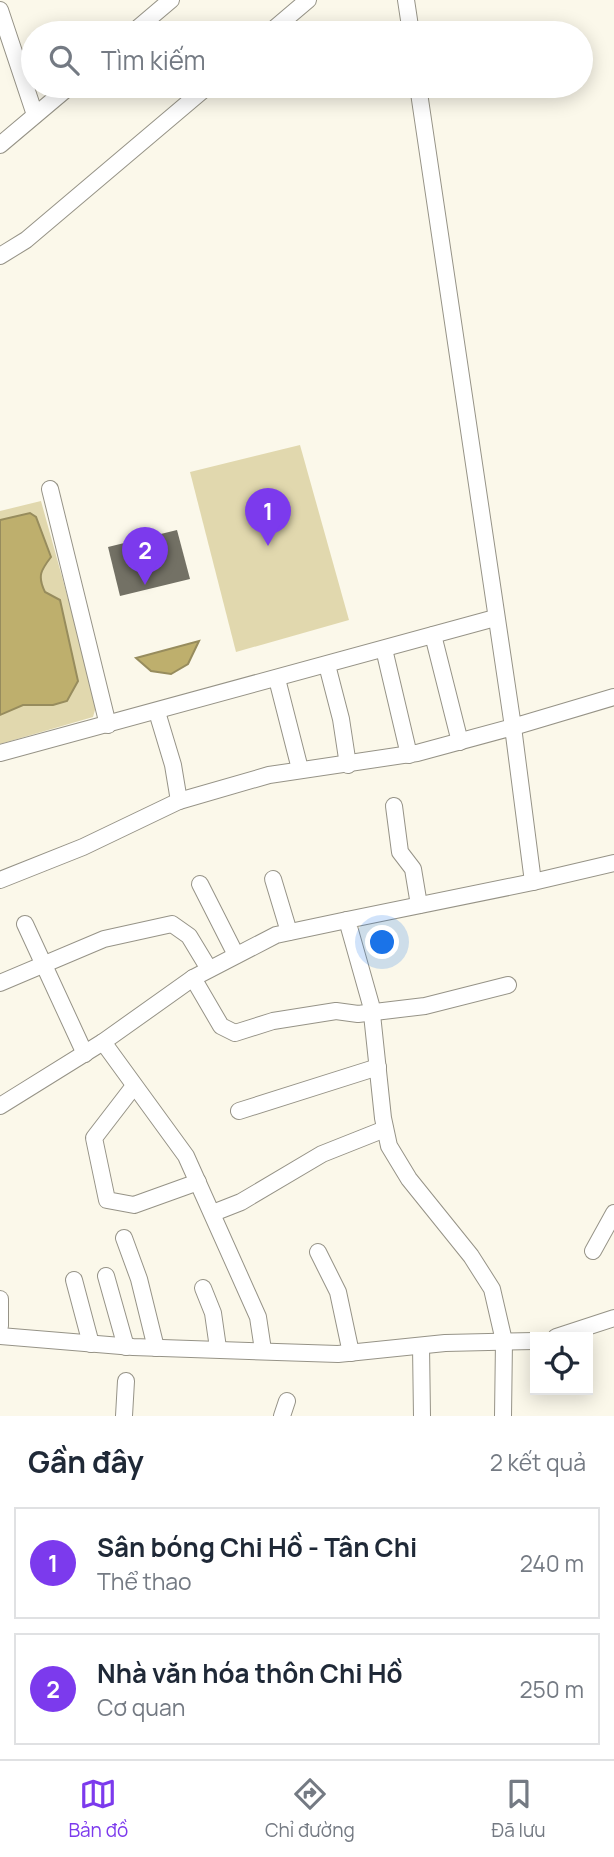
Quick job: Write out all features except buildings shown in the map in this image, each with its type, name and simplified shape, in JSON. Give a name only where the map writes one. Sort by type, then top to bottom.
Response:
[{"type":"street","points":[[146,21],[171,0]]},
{"type":"street","points":[[283,21],[308,0]]},
{"type":"street","points":[[406,0],[409,21]]},
{"type":"street","points":[[0,10],[21,73]]},
{"type":"street","points":[[29,98],[35,115]]},
{"type":"street","points":[[0,145],[56,98]]},
{"type":"street","points":[[0,256],[26,240],[194,98]]},
{"type":"street","points":[[420,98],[513,727],[533,882]]},
{"type":"street","points":[[50,489],[108,725]]},
{"type":"street","points":[[0,754],[495,618]]},
{"type":"street","points":[[433,635],[460,742]]},
{"type":"street","points":[[384,649],[409,755]]},
{"type":"street","points":[[327,665],[341,719],[348,765]]},
{"type":"street","points":[[277,679],[300,769]]},
{"type":"street","points":[[0,880],[83,847],[179,801],[300,769],[348,765],[409,755],[614,697]]},
{"type":"street","points":[[157,712],[173,765],[179,801]]},
{"type":"street","points":[[394,806],[400,852],[412,869],[419,905]]},
{"type":"street","points":[[0,1106],[85,1054],[193,978],[289,932],[614,863]]},
{"type":"street","points":[[273,879],[289,932]]},
{"type":"street","points":[[200,884],[236,956]]},
{"type":"street","points":[[347,920],[372,1013],[389,1146],[403,1170],[471,1256],[492,1289],[504,1342],[503,1416]]},
{"type":"street","points":[[25,924],[85,1054]]},
{"type":"street","points":[[0,983],[104,940],[172,924],[188,936],[209,969]]},
{"type":"street","points":[[193,978],[221,1026],[235,1033],[273,1021],[336,1011],[372,1013],[425,1006],[508,985]]},
{"type":"street","points":[[103,1042],[181,1147],[258,1317],[263,1350]]},
{"type":"street","points":[[239,1111],[378,1067]]},
{"type":"street","points":[[134,1086],[94,1138],[107,1199],[113,1203],[134,1205],[198,1182]]},
{"type":"street","points":[[213,1213],[241,1202],[322,1154],[385,1129]]},
{"type":"street","points":[[593,1251],[614,1213]]},
{"type":"street","points":[[124,1238],[139,1279],[156,1348]]},
{"type":"street","points":[[318,1252],[338,1292],[351,1353]]},
{"type":"street","points":[[106,1276],[126,1347]]},
{"type":"street","points":[[74,1280],[91,1344]]},
{"type":"street","points":[[203,1288],[212,1313],[218,1348]]},
{"type":"street","points":[[0,1299],[0,1326]]},
{"type":"street","points":[[571,1332],[614,1318]]},
{"type":"street","points":[[0,1336],[126,1347],[351,1353],[421,1346],[530,1341]]},
{"type":"street","points":[[421,1346],[422,1416]]},
{"type":"street","points":[[124,1416],[126,1381]]},
{"type":"shaded area","points":[[300,445],[349,620],[236,652],[190,472]]},
{"type":"shaded area","points":[[41,501],[97,703],[93,717],[0,744],[0,511]]},
{"type":"shaded area","points":[[30,513],[36,517],[51,557],[43,570],[41,582],[45,592],[60,600],[78,681],[67,701],[53,705],[23,705],[0,715],[0,520]]},
{"type":"shaded area","points":[[199,641],[188,664],[171,674],[151,671],[136,658]]},
{"type":"place","name":"Sân bóng Chi Hồ - Tân Chi","points":[[268,546]]},
{"type":"place","name":"Nhà văn hóa thôn Chi Hồ","points":[[145,585]]}]
